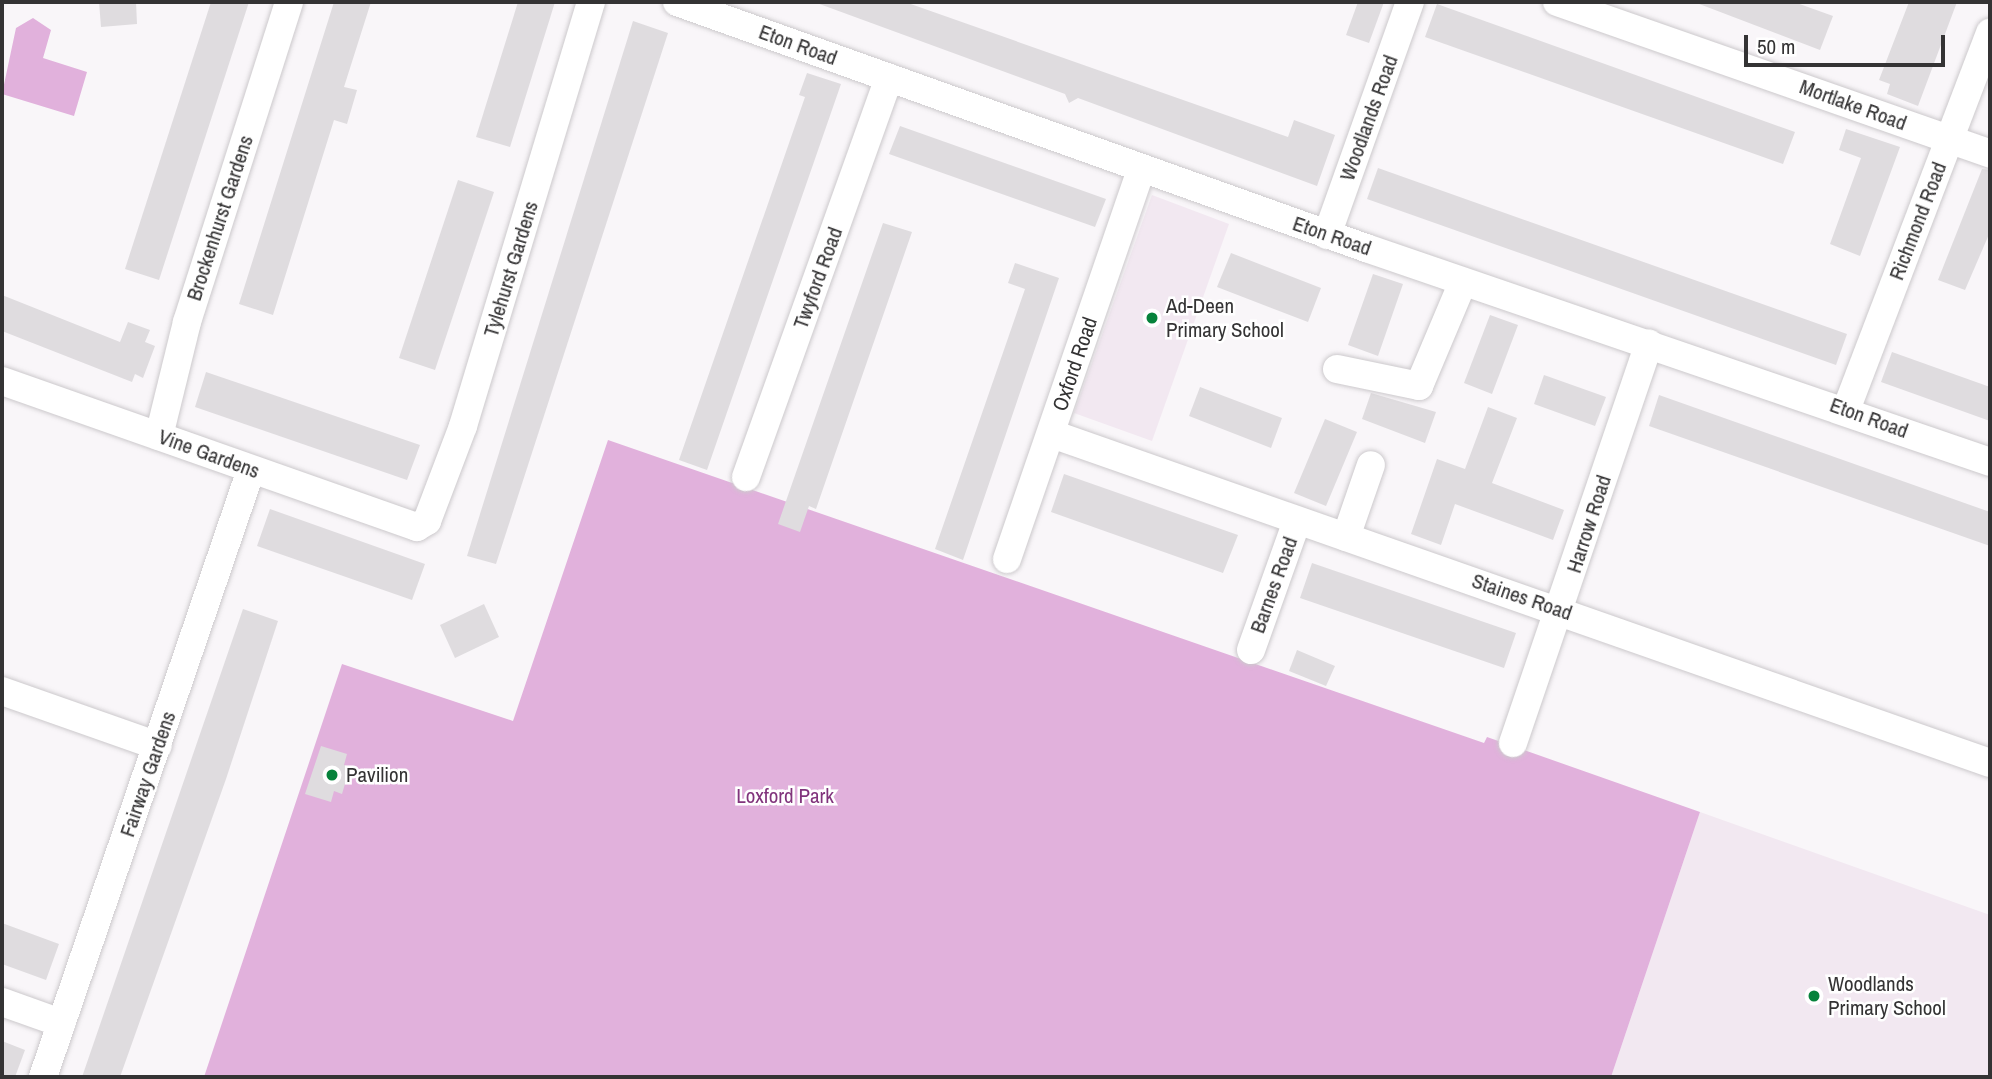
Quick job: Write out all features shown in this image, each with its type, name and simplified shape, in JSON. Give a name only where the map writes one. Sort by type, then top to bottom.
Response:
[{"type":"street","name":"Brockenhurst Gardens","points":[[159,436],[187,321],[289,2]]},
{"type":"street","name":"Tylehurst Gardens","points":[[417,527],[434,512],[459,438],[591,2]]},
{"type":"street","name":"Eton Road","points":[[677,2],[1327,235],[1846,410],[1990,462]]},
{"type":"street","name":"Woodlands Road","points":[[1327,235],[1410,2]]},
{"type":"street","name":"Mortlake Road","points":[[1557,2],[1990,154]]},
{"type":"street","name":"Richmond Road","points":[[1846,410],[1990,32]]},
{"type":"street","name":"Twyford Road","points":[[747,477],[889,78]]},
{"type":"street","name":"Oxford Road","points":[[1007,559],[1141,169]]},
{"type":"street","points":[[1337,369],[1419,386],[1463,282]]},
{"type":"street","name":"Harrow Road","points":[[1513,743],[1649,343]]},
{"type":"street","name":"Vine Gardens","points":[[2,381],[417,527]]},
{"type":"street","name":"Staines Road","points":[[1052,434],[1297,521],[1560,609],[1990,763]]},
{"type":"street","points":[[1346,537],[1371,465]]},
{"type":"street","name":"Fairway Gardens","points":[[43,1077],[251,470]]},
{"type":"street","name":"Barnes Road","points":[[1251,650],[1297,521]]},
{"type":"street","points":[[2,691],[158,747]]},
{"type":"street","points":[[2,1002],[61,1023]]},
{"type":"shaded area","name":"Ad-Deen Primary School","points":[[1152,195],[1229,224],[1152,441],[1074,413]]},
{"type":"shaded area","name":"Woodlands Primary School","points":[[1700,812],[1990,915],[1990,1077],[1611,1077]]},
{"type":"green space","points":[[33,18],[51,30],[43,58],[87,72],[74,116],[2,94],[16,28]]},
{"type":"green space","name":"Loxford Park","points":[[608,440],[1484,743],[1487,737],[1700,812],[1611,1077],[204,1077],[342,664],[513,721]]},
{"type":"building","points":[[99,2],[136,2],[137,24],[101,27]]},
{"type":"building","points":[[211,2],[249,2],[159,280],[125,269]]},
{"type":"building","points":[[334,2],[371,2],[344,87],[357,90],[347,124],[334,120],[273,315],[239,304]]},
{"type":"building","points":[[518,2],[555,2],[510,147],[476,137]]},
{"type":"building","points":[[814,2],[905,2],[1288,137],[1294,120],[1335,135],[1317,186],[1078,98],[1069,103],[1065,94]]},
{"type":"building","points":[[1358,2],[1384,2],[1369,43],[1346,35]]},
{"type":"building","points":[[1694,2],[1794,2],[1833,16],[1820,50]]},
{"type":"building","points":[[1909,2],[1957,2],[1918,106],[1887,94],[1890,84],[1879,80]]},
{"type":"building","points":[[1437,4],[1795,132],[1783,164],[1425,37]]},
{"type":"building","points":[[633,21],[668,33],[496,564],[467,556]]},
{"type":"building","points":[[807,73],[841,84],[707,470],[679,460],[805,97],[799,95]]},
{"type":"building","points":[[900,126],[1106,199],[1095,227],[889,154]]},
{"type":"building","points":[[1846,129],[1900,147],[1860,256],[1830,244],[1861,158],[1839,150]]},
{"type":"building","points":[[1378,168],[1847,334],[1836,365],[1367,199]]},
{"type":"building","points":[[1982,169],[1990,170],[1990,232],[1965,290],[1938,280]]},
{"type":"building","points":[[458,180],[494,192],[435,370],[399,358]]},
{"type":"building","points":[[883,223],[912,232],[816,509],[809,506],[800,532],[778,524]]},
{"type":"building","points":[[1231,253],[1321,288],[1308,322],[1217,287]]},
{"type":"building","points":[[1015,263],[1059,278],[963,560],[935,549],[1025,289],[1008,283]]},
{"type":"building","points":[[1373,274],[1403,284],[1378,356],[1348,345]]},
{"type":"building","points":[[2,295],[120,342],[128,322],[150,330],[145,342],[155,346],[143,378],[135,374],[132,382],[2,331]]},
{"type":"building","points":[[1490,315],[1518,325],[1492,394],[1464,383]]},
{"type":"building","points":[[1892,352],[1990,387],[1990,421],[1881,382]]},
{"type":"building","points":[[206,372],[420,445],[407,480],[195,407]]},
{"type":"building","points":[[1544,375],[1606,397],[1595,426],[1534,404]]},
{"type":"building","points":[[1200,387],[1282,418],[1271,448],[1189,416]]},
{"type":"building","points":[[1371,393],[1436,412],[1425,443],[1362,419]]},
{"type":"building","points":[[1659,395],[1990,512],[1990,546],[1649,426]]},
{"type":"building","points":[[1488,407],[1517,418],[1492,483],[1564,510],[1553,540],[1455,504],[1441,545],[1411,534],[1437,459],[1465,469]]},
{"type":"building","points":[[1325,419],[1357,432],[1326,506],[1294,493]]},
{"type":"building","points":[[1064,474],[1238,535],[1223,573],[1051,512]]},
{"type":"building","points":[[270,509],[425,564],[412,600],[257,546]]},
{"type":"building","points":[[1312,563],[1516,633],[1504,668],[1300,598]]},
{"type":"building","points":[[484,604],[499,637],[455,658],[440,625]]},
{"type":"building","points":[[243,609],[278,621],[226,779],[120,1077],[82,1077]]},
{"type":"building","points":[[1297,650],[1335,666],[1326,686],[1289,671]]},
{"type":"building","name":"Pavilion","points":[[321,746],[347,754],[344,765],[350,767],[342,794],[334,791],[331,802],[305,794]]},
{"type":"building","points":[[2,923],[59,944],[46,980],[2,964]]},
{"type":"building","points":[[2,1041],[25,1050],[15,1077],[2,1077]]},
{"type":"place","name":"Ad-Deen Primary School","points":[[1152,318]]},
{"type":"place","name":"Pavilion","points":[[332,775]]},
{"type":"place","name":"Woodlands Primary School","points":[[1814,996]]}]
